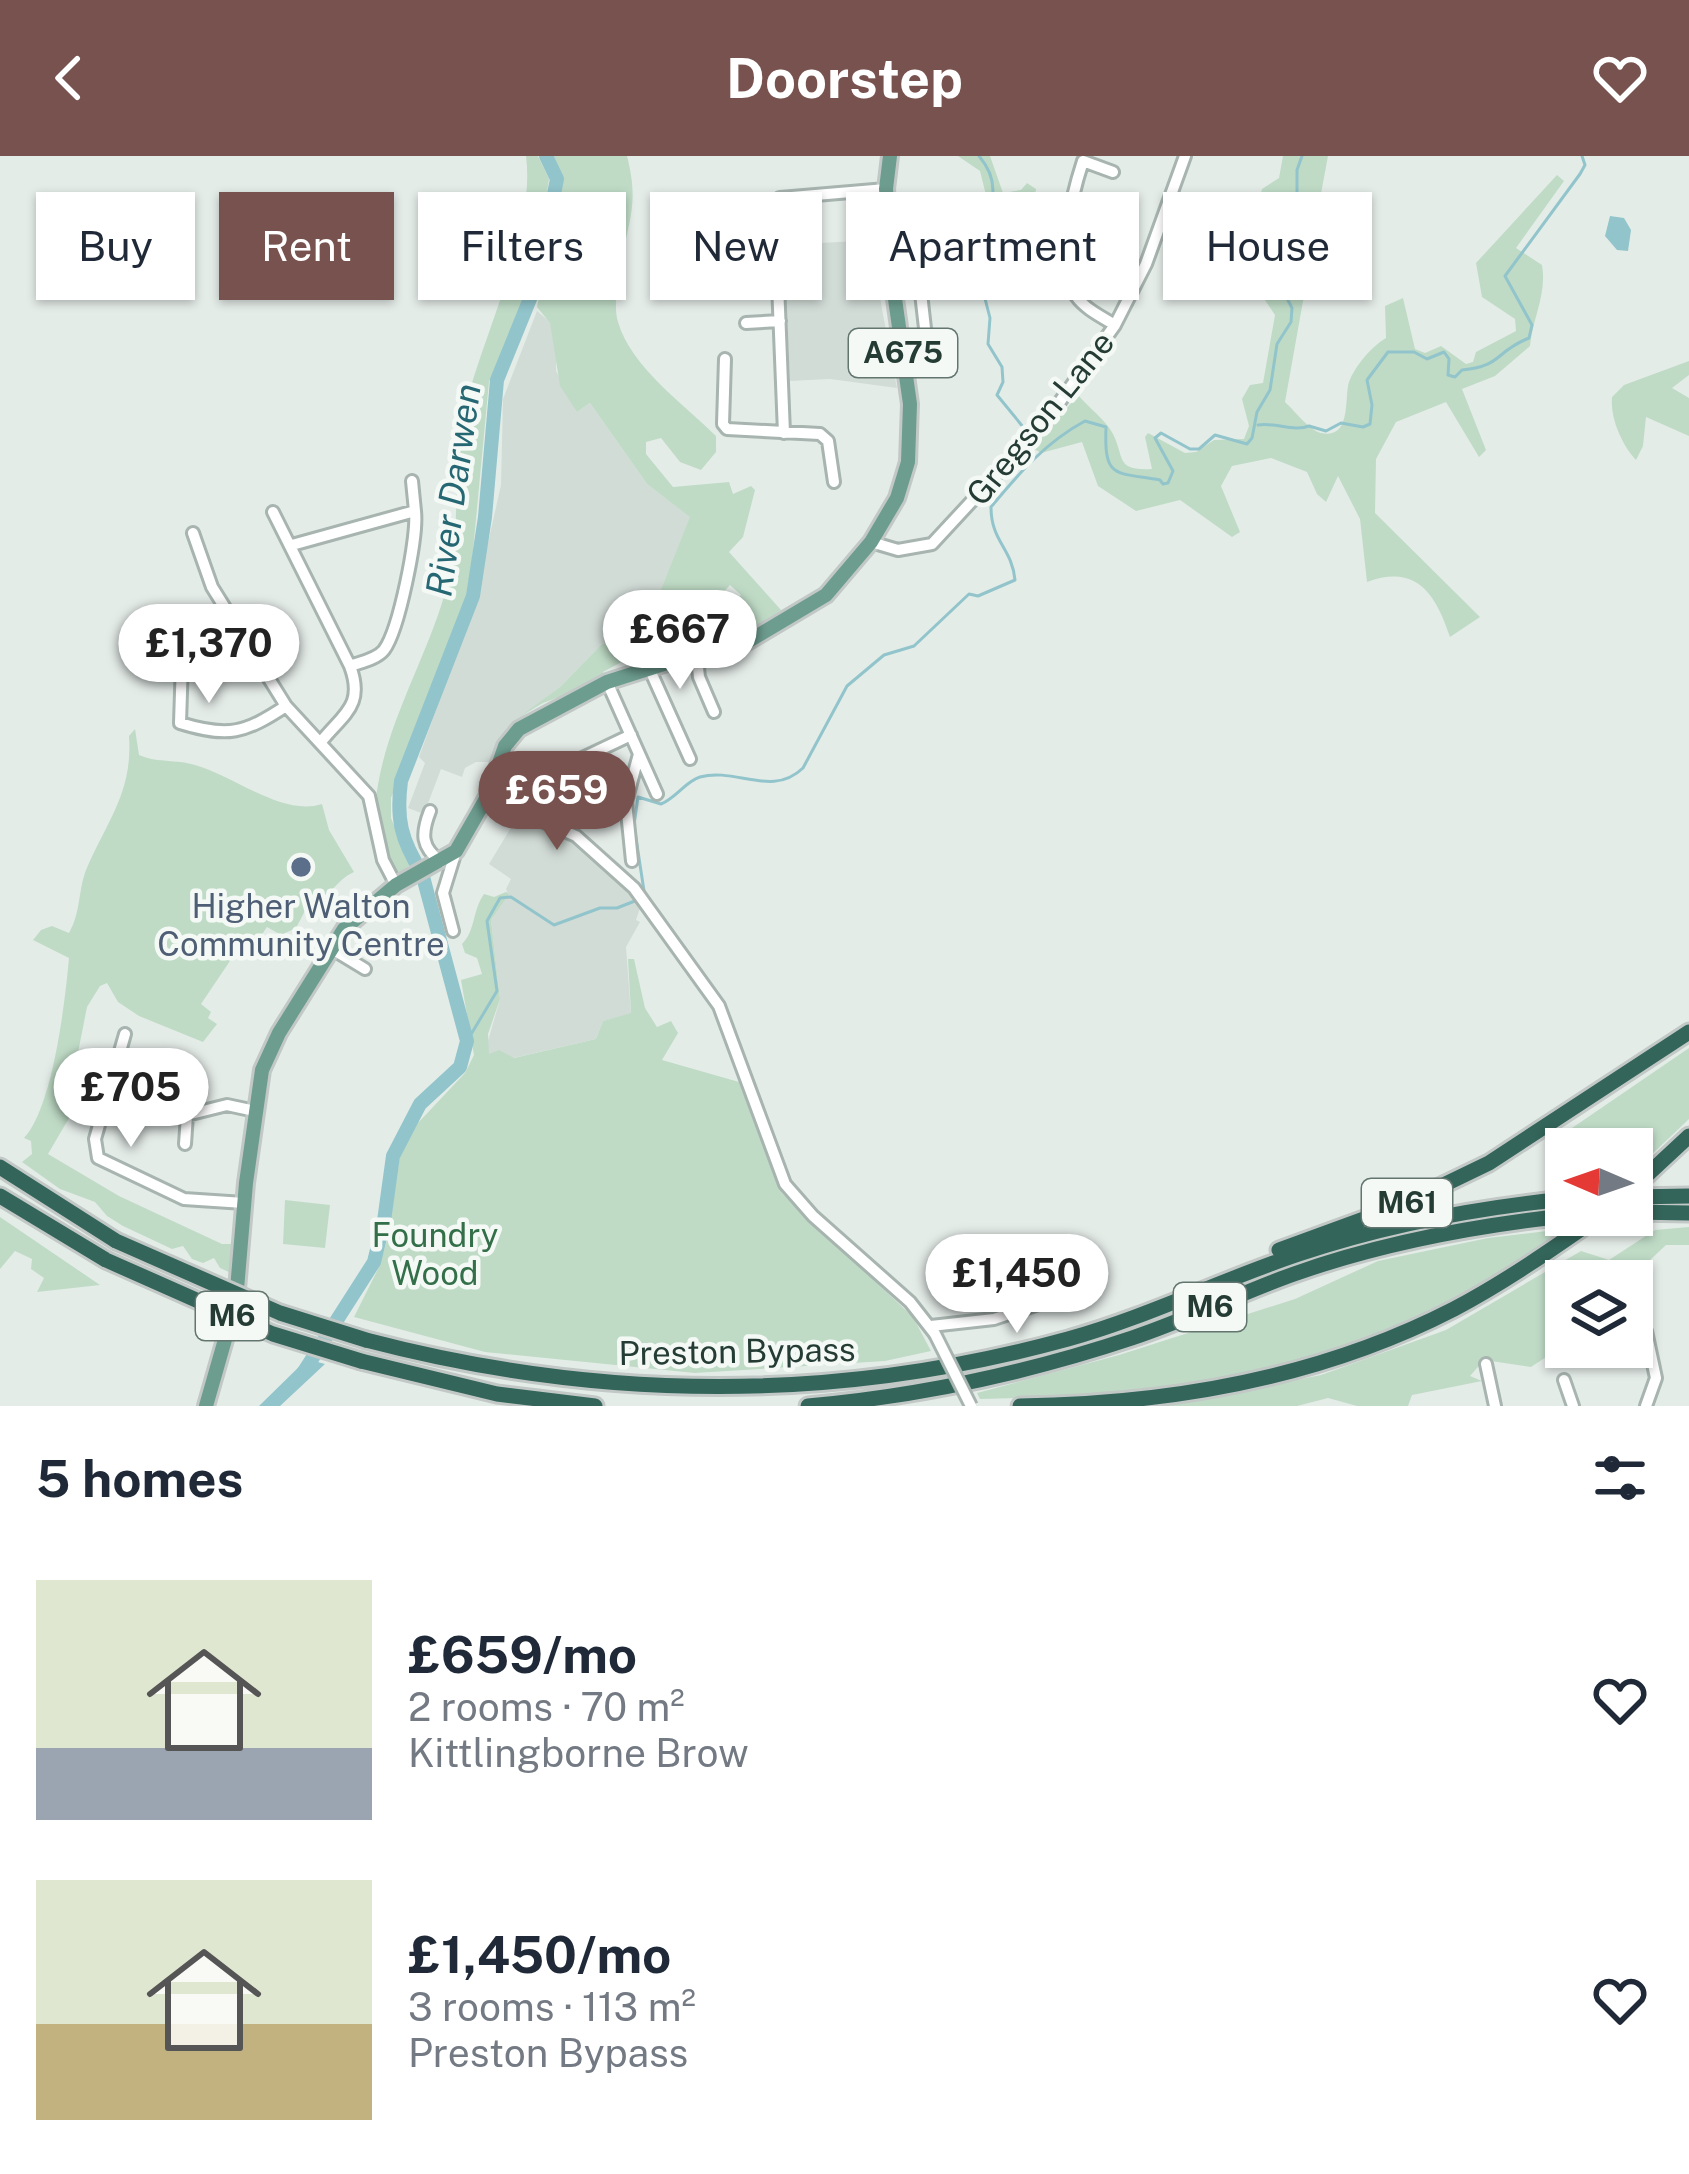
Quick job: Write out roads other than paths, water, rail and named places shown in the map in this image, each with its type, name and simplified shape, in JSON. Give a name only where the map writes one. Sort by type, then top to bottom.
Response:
[{"type":"highway","name":"M61","points":[[1101,1328],[1209,1276],[1402,1205],[1472,1172],[1689,1032]]},
{"type":"highway","points":[[1653,1171],[1689,1136]]},
{"type":"highway","name":"Preston Bypass","points":[[0,1167],[116,1241],[280,1313],[366,1340],[500,1371],[668,1388],[780,1387],[918,1372],[986,1359],[1101,1328],[1363,1234],[1451,1214],[1545,1202]]},
{"type":"highway","points":[[1653,1194],[1689,1196]]},
{"type":"highway","name":"M6","points":[[0,1196],[106,1259],[273,1334],[497,1394],[595,1406]]},
{"type":"highway","points":[[1653,1212],[1689,1213]]},
{"type":"highway","name":"Preston Bypass","points":[[808,1406],[1016,1372],[1134,1337],[1297,1273],[1388,1246],[1545,1219]]},
{"type":"highway","points":[[1020,1406],[1152,1400],[1259,1380],[1345,1354],[1455,1308],[1572,1236]]},
{"type":"highway","points":[[394,1370],[468,1399],[517,1406]]},
{"type":"main road","name":"A675","points":[[886,192],[890,156]]},
{"type":"main road","name":"A675","points":[[206,1406],[236,1300],[262,1070],[344,929],[403,882],[456,851],[487,797],[505,746],[519,729],[607,682],[737,648],[826,596],[871,542],[897,498],[908,463],[910,397],[895,300]]},
{"type":"street","name":"Gregson Lane","points":[[871,542],[898,550],[932,544],[1046,421],[1115,325],[1146,264],[1185,156]]},
{"type":"street","points":[[1112,172],[1083,161],[1067,222],[1071,289],[1080,302],[1115,325]]},
{"type":"street","points":[[784,433],[775,209],[780,198],[886,189]]},
{"type":"street","points":[[922,300],[927,346]]},
{"type":"street","points":[[746,322],[780,321]]},
{"type":"street","points":[[725,358],[723,424],[727,429],[825,437],[834,482]]},
{"type":"street","points":[[350,667],[374,657],[388,640],[416,539],[412,481]]},
{"type":"street","points":[[292,545],[415,511]]},
{"type":"street","points":[[273,512],[358,692],[353,706],[320,743]]},
{"type":"street","points":[[193,533],[212,587],[286,706],[369,796],[382,860],[403,882]]},
{"type":"street","points":[[192,634],[182,662],[180,723],[229,733],[252,728],[286,706]]},
{"type":"street","points":[[697,658],[699,677],[715,712]]},
{"type":"street","points":[[650,670],[690,759]]},
{"type":"street","points":[[607,682],[657,794]]},
{"type":"street","points":[[551,773],[631,735]]},
{"type":"street","points":[[632,861],[626,802],[639,754]]},
{"type":"street","points":[[487,797],[588,843],[639,895],[719,1006],[784,1184],[933,1330],[971,1406]]},
{"type":"street","points":[[430,812],[422,839],[438,863]]},
{"type":"street","points":[[453,931],[443,893],[456,851]]},
{"type":"street","points":[[332,949],[364,969]]},
{"type":"street","points":[[124,1034],[95,1139],[98,1158],[184,1199],[244,1203]]},
{"type":"street","points":[[182,1063],[174,1090],[187,1115],[185,1144]]},
{"type":"street","points":[[187,1115],[227,1105],[255,1111]]},
{"type":"street","points":[[933,1330],[994,1319],[1088,1288]]},
{"type":"street","points":[[1486,1364],[1495,1406]]},
{"type":"street","points":[[1652,1399],[1653,1364]]},
{"type":"street","points":[[1570,1385],[1573,1406]]},
{"type":"water","points":[[1610,216],[1624,218],[1631,230],[1628,251],[1617,250],[1605,236]]},
{"type":"water","points":[[307,1359],[325,1364],[280,1406],[259,1406]]},
{"type":"waterway","name":"River Darwen","points":[[303,1373],[374,1262],[393,1156],[420,1104],[460,1067],[467,1041],[422,873],[402,829],[401,781],[473,596],[497,380],[536,284],[557,179],[546,156]]},
{"type":"waterway","points":[[979,156],[993,184],[991,203],[978,232],[985,253],[982,287],[990,318],[988,344],[1002,367],[1003,382],[997,395],[1028,433]]},
{"type":"waterway","points":[[644,891],[634,825],[638,797],[661,804],[700,777],[779,781],[803,768],[847,686],[884,655],[914,646],[969,594],[978,596],[1015,580],[994,529],[991,507],[1058,438],[1085,421],[1106,427],[1110,465],[1163,484],[1173,471],[1155,438],[1161,433],[1190,449],[1199,449],[1215,435],[1247,444],[1270,390],[1277,344],[1291,322],[1292,308],[1270,266],[1289,217],[1297,213],[1297,170],[1302,156]]},
{"type":"waterway","points":[[1258,425],[1326,431],[1341,423],[1363,427],[1370,424],[1372,405],[1367,380],[1388,352],[1414,352],[1427,359],[1444,352],[1449,359],[1448,375],[1455,377],[1462,370],[1492,362],[1529,338],[1532,325],[1505,276],[1580,174],[1585,165],[1582,156]]},
{"type":"waterway","points":[[467,1041],[497,991],[487,921],[500,898],[511,897],[554,925],[640,899]]},
{"type":"place","name":"Higher Walton Community Centre","points":[[301,867]]},
{"type":"park label","name":"Foundry Wood","points":[[435,1254]]}]
